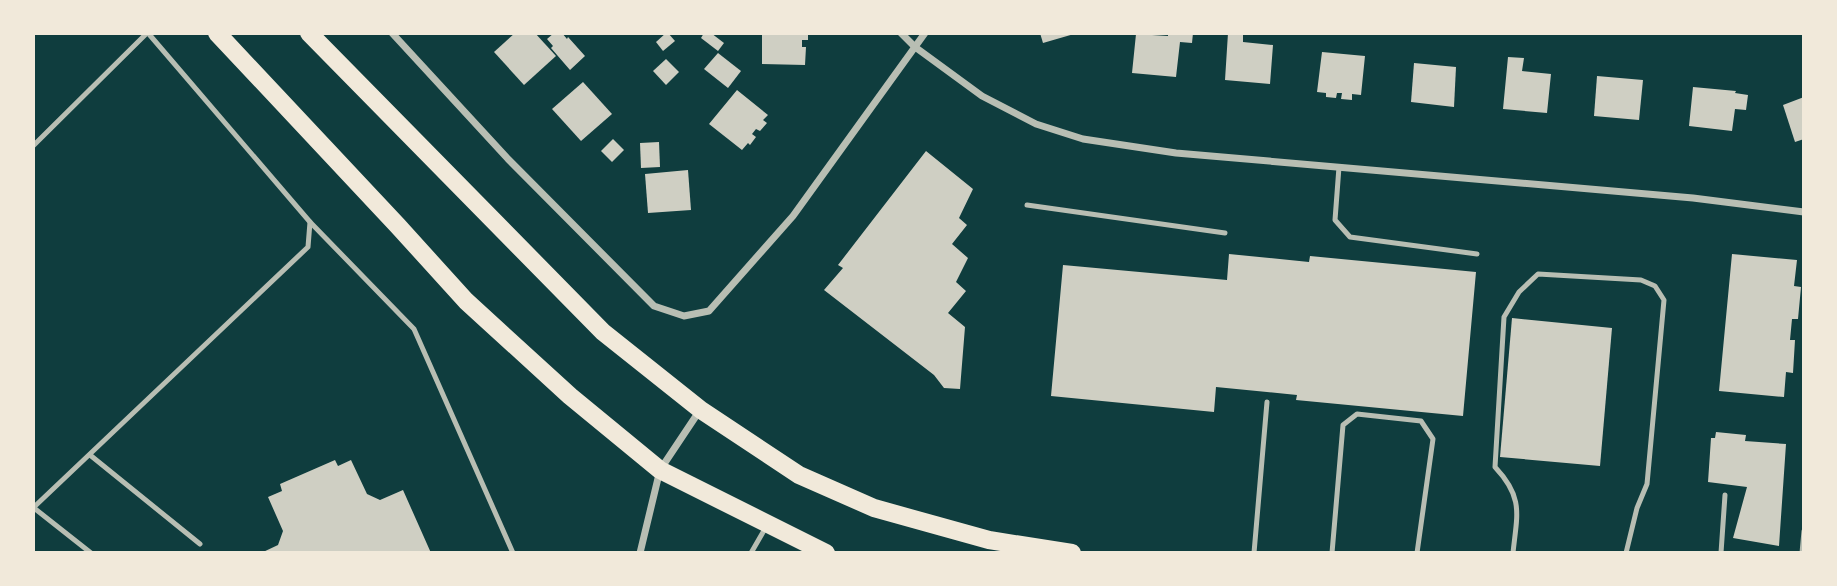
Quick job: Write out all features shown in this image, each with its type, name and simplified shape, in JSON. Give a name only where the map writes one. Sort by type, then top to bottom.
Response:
[{"type":"main road","points":[[217,33],[466,301],[570,396],[660,470],[826,553]]},
{"type":"main road","points":[[309,33],[603,332],[701,410],[799,475],[874,508],[989,540],[1072,553]]},
{"type":"street","points":[[392,33],[508,159],[654,306],[684,316],[709,311],[793,216],[925,33]]},
{"type":"street","points":[[901,33],[915,47],[982,96],[1036,124],[1083,138],[1176,153],[1693,198],[1804,212]]},
{"type":"street","points":[[640,553],[660,470],[701,410]]},
{"type":"lane","points":[[33,146],[148,33],[310,222],[414,329],[513,553]]},
{"type":"lane","points":[[1339,167],[1335,220],[1350,237],[1477,254]]},
{"type":"lane","points":[[1027,205],[1225,233]]},
{"type":"lane","points":[[91,553],[34,508],[308,247],[310,222]]},
{"type":"lane","points":[[1513,553],[1518,504],[1509,481],[1495,467],[1504,317],[1519,292],[1538,274],[1641,280],[1655,286],[1664,300],[1647,484],[1637,508],[1626,553]]},
{"type":"lane","points":[[1254,553],[1267,402]]},
{"type":"lane","points":[[1332,553],[1343,425],[1357,414],[1421,421],[1433,439],[1418,553]]},
{"type":"lane","points":[[90,455],[200,544]]},
{"type":"lane","points":[[1721,553],[1725,495]]},
{"type":"lane","points":[[751,553],[768,524]]},
{"type":"lane","points":[[1802,553],[1804,531]]},
{"type":"building","points":[[515,33],[535,33],[556,56],[524,85],[494,52]]},
{"type":"building","points":[[554,33],[562,33],[567,39],[568,37],[585,56],[570,70],[551,48],[553,46],[547,39]]},
{"type":"building","points":[[666,33],[675,41],[663,51],[656,42]]},
{"type":"building","points":[[704,33],[711,33],[724,43],[718,51],[701,38]]},
{"type":"building","points":[[762,33],[808,33],[808,40],[802,40],[802,47],[806,47],[805,65],[762,64]]},
{"type":"building","points":[[1040,33],[1074,33],[1074,34],[1043,43]]},
{"type":"building","points":[[1168,33],[1193,33],[1192,43],[1180,42],[1176,77],[1132,73],[1136,34],[1168,36]]},
{"type":"building","points":[[1228,33],[1243,33],[1243,42],[1273,45],[1270,84],[1225,80]]},
{"type":"building","points":[[1322,52],[1365,56],[1361,95],[1352,94],[1352,100],[1341,99],[1342,93],[1337,93],[1336,98],[1317,92]]},
{"type":"building","points":[[718,53],[741,71],[728,88],[704,69]]},
{"type":"building","points":[[1508,57],[1524,58],[1522,71],[1551,74],[1547,113],[1503,109]]},
{"type":"building","points":[[666,59],[679,72],[666,85],[653,71]]},
{"type":"building","points":[[1414,63],[1456,67],[1454,107],[1411,102]]},
{"type":"building","points":[[1597,76],[1643,80],[1639,120],[1594,116]]},
{"type":"building","points":[[583,82],[612,114],[581,141],[552,109]]},
{"type":"building","points":[[1693,87],[1736,91],[1735,93],[1748,95],[1746,110],[1735,109],[1732,131],[1689,126]]},
{"type":"building","points":[[737,90],[768,115],[763,120],[767,123],[760,131],[756,129],[752,134],[756,137],[742,150],[709,124]]},
{"type":"building","points":[[1804,97],[1804,139],[1795,142],[1783,105]]},
{"type":"building","points":[[613,139],[624,150],[612,162],[601,151]]},
{"type":"building","points":[[659,142],[660,167],[641,168],[640,143]]},
{"type":"building","points":[[926,151],[973,189],[959,218],[967,225],[952,244],[968,258],[956,282],[966,291],[948,313],[965,327],[960,389],[944,388],[934,375],[824,290],[843,268],[838,265]]},
{"type":"building","points":[[688,170],[691,210],[648,213],[645,174]]},
{"type":"building","points":[[1229,254],[1309,262],[1310,256],[1476,272],[1463,416],[1296,400],[1297,395],[1216,387],[1214,412],[1051,396],[1063,265],[1227,280]]},
{"type":"building","points":[[1732,254],[1797,260],[1794,286],[1801,287],[1798,319],[1792,319],[1790,340],[1795,340],[1793,373],[1786,372],[1784,397],[1719,391]]},
{"type":"building","points":[[1512,318],[1612,328],[1600,466],[1500,457]]},
{"type":"building","points":[[1716,432],[1746,435],[1745,441],[1786,444],[1779,546],[1733,538],[1747,487],[1708,482],[1711,438],[1715,438]]},
{"type":"building","points":[[335,460],[338,466],[351,460],[367,494],[380,500],[403,490],[431,553],[261,553],[278,545],[283,531],[268,497],[282,491],[280,484]]}]
